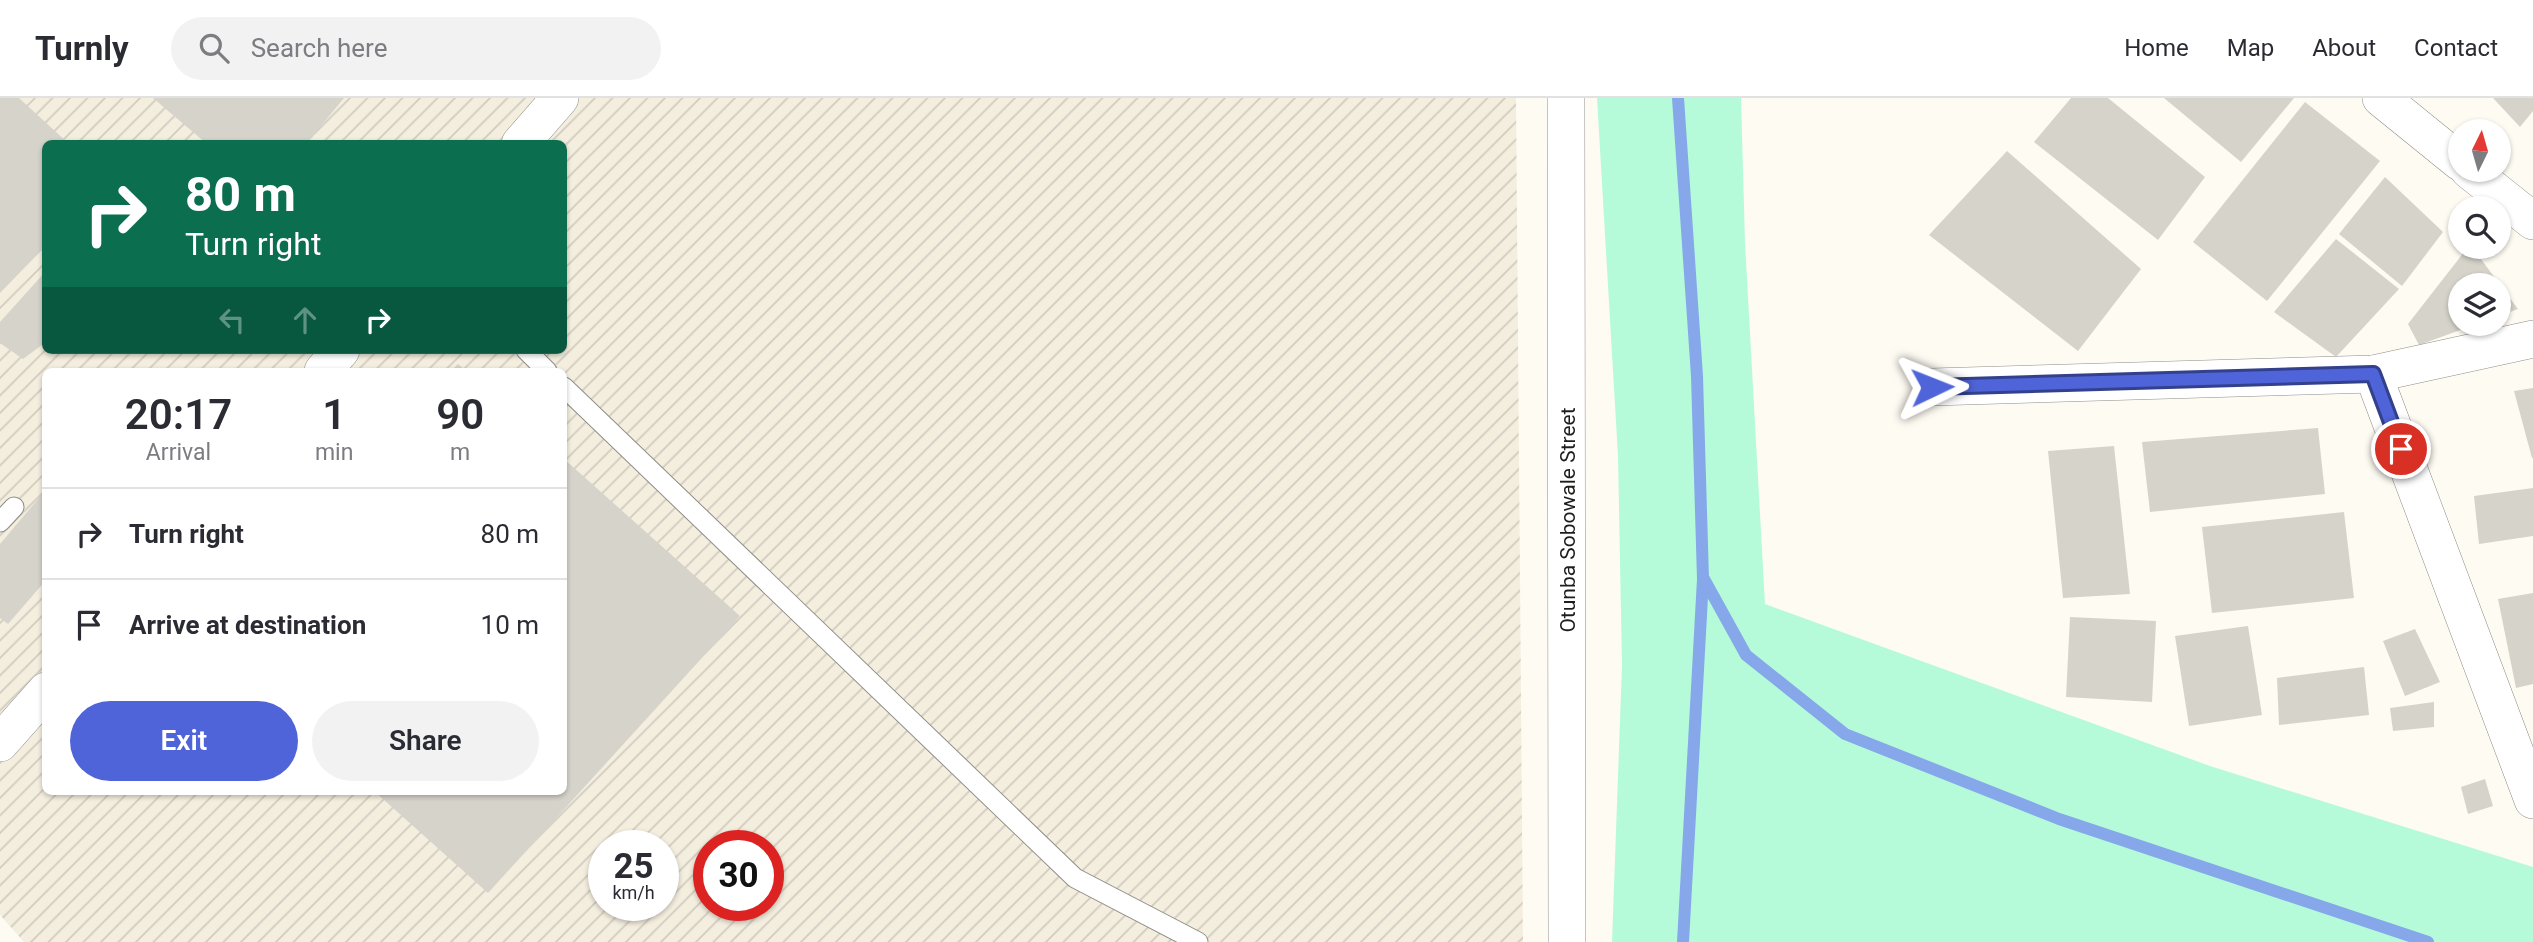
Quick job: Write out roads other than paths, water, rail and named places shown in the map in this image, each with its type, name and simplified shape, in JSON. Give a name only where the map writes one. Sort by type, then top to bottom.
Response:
[{"type":"street","points":[[523,140],[560,98]]},
{"type":"street","name":"Otunba Sobowale Street","points":[[1566,98],[1567,942]]},
{"type":"street","points":[[2381,98],[2448,152]]},
{"type":"street","points":[[2484,182],[2533,221]]},
{"type":"street","points":[[1932,387],[2373,374],[2533,339]]},
{"type":"street","points":[[326,368],[338,354]]},
{"type":"street","points":[[2373,374],[2533,800]]},
{"type":"street","points":[[0,743],[42,696]]},
{"type":"lane","points":[[530,354],[544,368]]},
{"type":"lane","points":[[567,390],[1075,878],[1198,942]]},
{"type":"lane","points":[[0,522],[14,507]]},
{"type":"waterway","points":[[1678,98],[1697,376],[1703,579],[1683,942]]},
{"type":"waterway","points":[[1704,579],[1746,655],[1845,734],[2059,819],[2428,942]]}]
